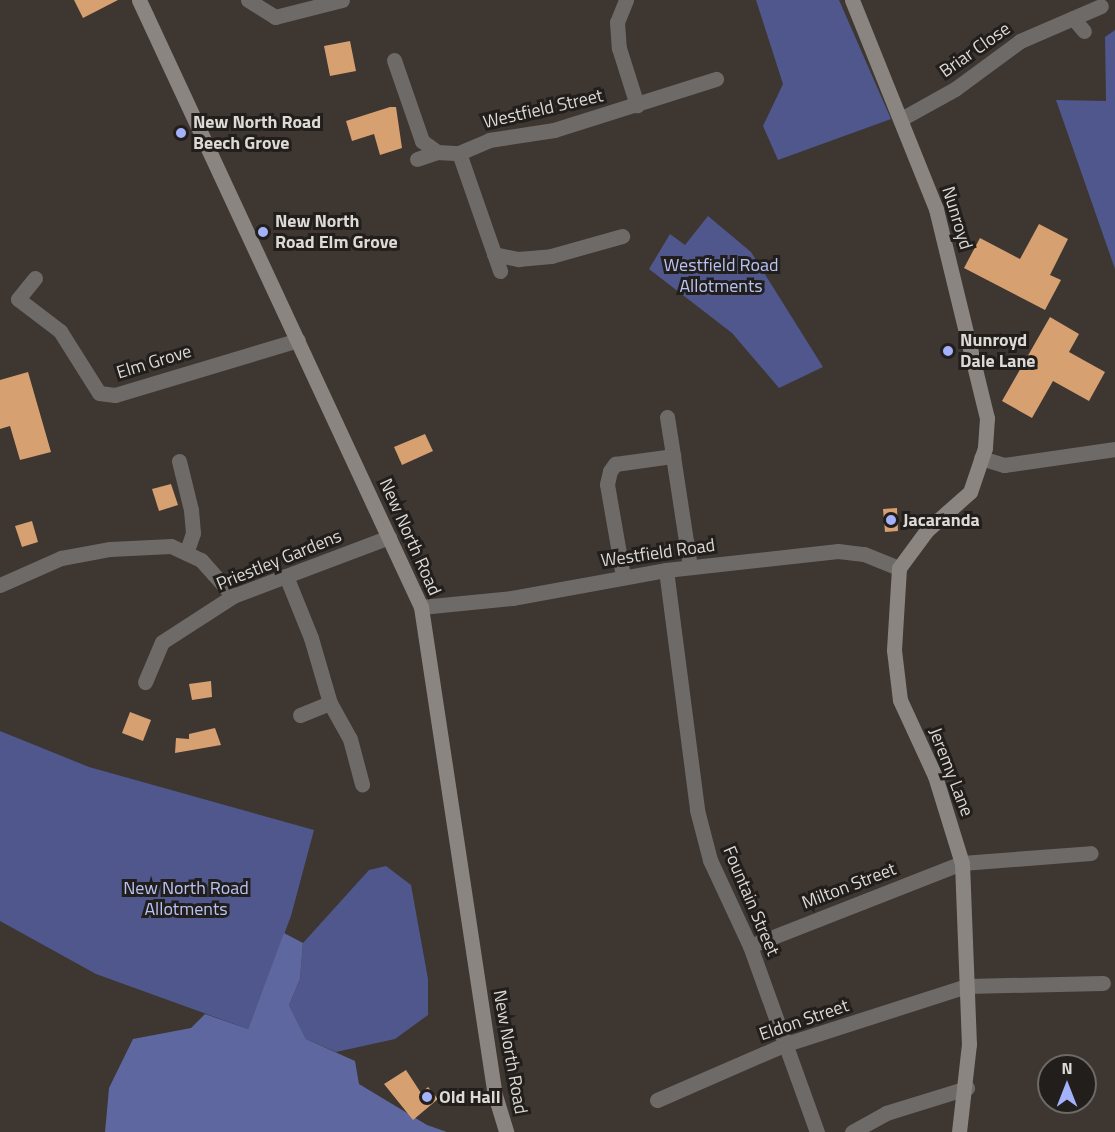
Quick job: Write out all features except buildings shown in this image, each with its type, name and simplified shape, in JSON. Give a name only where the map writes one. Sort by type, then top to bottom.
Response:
[{"type":"main road","name":"New North Road","points":[[139,0],[421,607],[495,1095],[506,1132]]},
{"type":"main road","name":"Nunroyd","points":[[852,0],[936,210],[967,326],[987,418],[981,458]]},
{"type":"main road","points":[[899,568],[927,530],[970,492],[981,458]]},
{"type":"main road","name":"Jeremy Lane","points":[[899,568],[894,650],[900,700],[935,776],[962,863],[967,986],[966,1088],[959,1132]]},
{"type":"street","points":[[248,0],[275,17],[342,0]]},
{"type":"street","points":[[626,0],[617,22],[637,105]]},
{"type":"street","name":"Briar Close","points":[[901,119],[955,89],[1020,41],[1101,6]]},
{"type":"street","points":[[1073,18],[1084,31]]},
{"type":"street","points":[[394,60],[422,141],[437,152]]},
{"type":"street","name":"Westfield Street","points":[[417,159],[437,152],[459,153],[489,140],[554,130],[716,79]]},
{"type":"street","points":[[459,153],[500,271]]},
{"type":"street","points":[[494,254],[518,259],[551,256],[622,236]]},
{"type":"street","name":"Elm Grove","points":[[35,278],[18,299],[60,331],[99,393],[115,394],[298,340]]},
{"type":"street","points":[[667,417],[690,567]]},
{"type":"street","points":[[981,458],[1004,465],[1115,449]]},
{"type":"street","points":[[623,576],[607,484],[610,471],[615,464],[673,456]]},
{"type":"street","points":[[179,461],[191,510],[193,533],[186,553]]},
{"type":"street","name":"Priestley Gardens","points":[[145,682],[162,642],[233,596],[389,537]]},
{"type":"street","points":[[0,585],[61,558],[110,549],[171,546],[201,560],[233,596]]},
{"type":"street","name":"Westfield Road","points":[[421,607],[512,598],[666,570],[838,551],[864,554],[899,568]]},
{"type":"street","name":"Fountain Street","points":[[666,570],[697,810],[710,860],[750,946],[817,1132]]},
{"type":"street","points":[[286,576],[311,638],[330,703],[350,740],[362,784]]},
{"type":"street","points":[[300,715],[330,703]]},
{"type":"street","name":"Milton Street","points":[[750,946],[962,863],[1091,853]]},
{"type":"street","name":"Eldon Street","points":[[657,1100],[786,1044],[967,986],[1103,983]]},
{"type":"street","points":[[852,1132],[886,1113],[966,1088]]},
{"type":"green space","points":[[756,0],[839,0],[891,119],[778,160],[763,126],[783,84]]},
{"type":"green space","points":[[1115,30],[1115,269],[1056,100],[1106,101],[1105,37]]},
{"type":"green space","name":"Westfield Road Allotments","points":[[708,216],[751,252],[823,367],[779,388],[732,333],[649,269],[670,234],[685,245]]},
{"type":"green space","name":"New North Road Allotments","points":[[0,731],[89,767],[314,830],[291,916],[248,1029],[96,974],[0,921]]},
{"type":"green space","points":[[386,866],[411,885],[428,979],[428,1015],[395,1039],[336,1052],[306,1039],[289,1005],[300,979],[303,943],[369,870]]},
{"type":"shaded area","points":[[284,933],[303,943],[300,979],[289,1005],[306,1039],[355,1061],[359,1084],[427,1125],[447,1132],[105,1132],[109,1088],[133,1039],[191,1028],[205,1014],[248,1029]]},
{"type":"place","name":"New North Road Beech Grove","points":[[181,133]]},
{"type":"place","name":"New North Road Elm Grove","points":[[263,232]]},
{"type":"place","name":"Nunroyd Dale Lane","points":[[948,351]]},
{"type":"place","name":"Jacaranda","points":[[891,520]]},
{"type":"place","name":"Old Hall","points":[[427,1097]]}]
